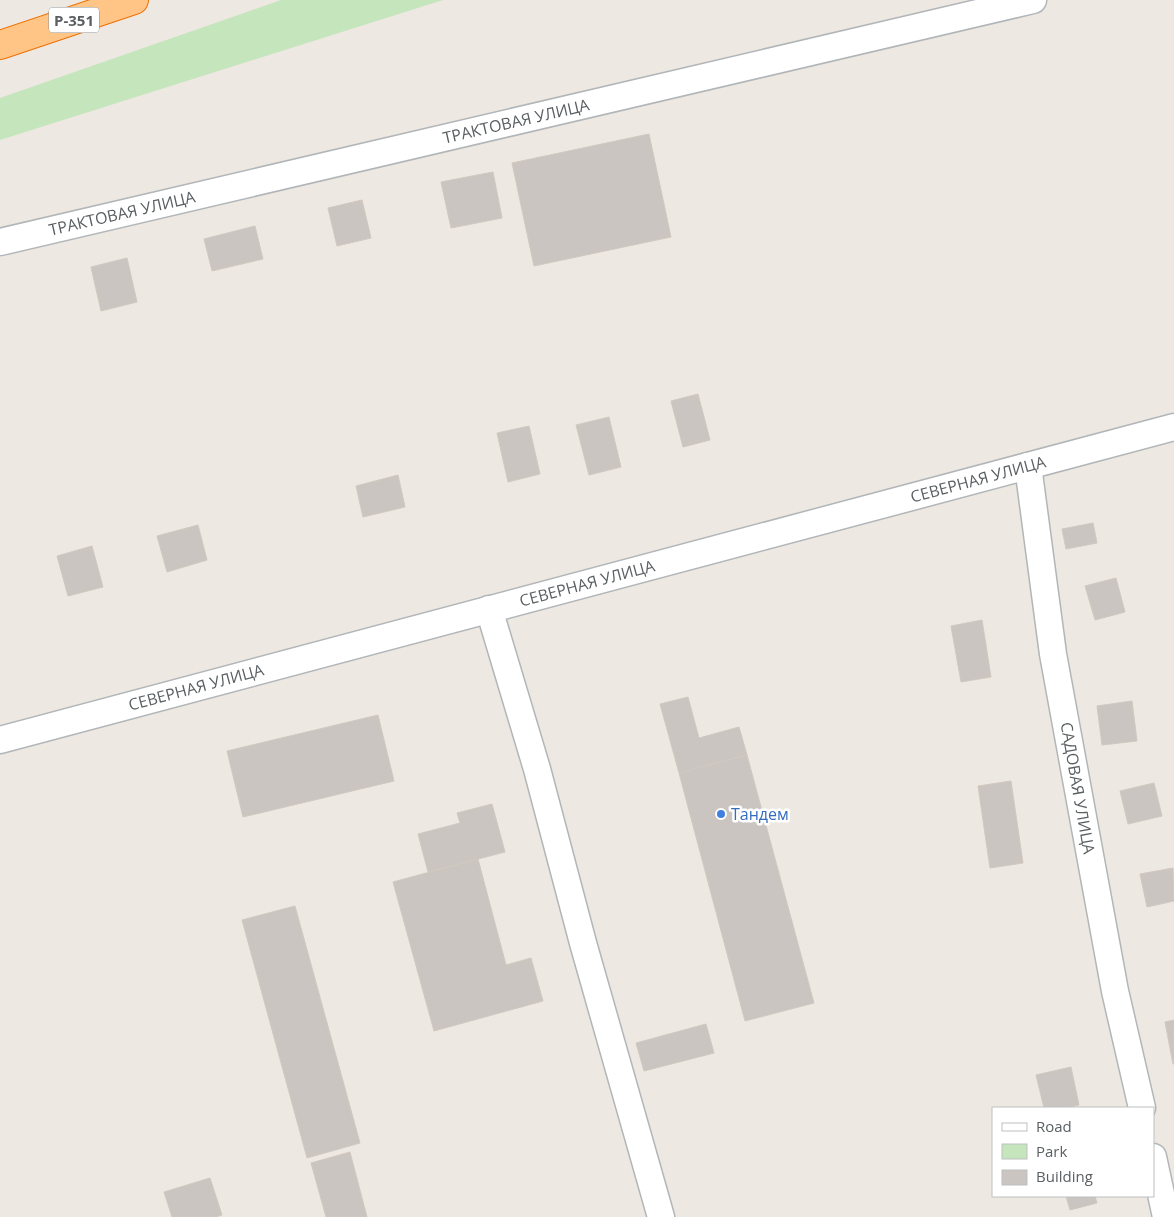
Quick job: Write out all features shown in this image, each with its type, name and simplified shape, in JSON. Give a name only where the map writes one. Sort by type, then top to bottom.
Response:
[{"type":"highway","name":"Р-351","points":[[0,45],[134,0]]},
{"type":"street","name":"ТРАКТОВАЯ УЛИЦА","points":[[0,242],[1033,0]]},
{"type":"street","name":"СЕВЕРНАЯ УЛИЦА","points":[[0,740],[1174,427]]},
{"type":"street","name":"САДОВАЯ УЛИЦА","points":[[1028,466],[1053,654],[1115,991],[1142,1107]]},
{"type":"street","points":[[489,609],[537,769],[583,943],[661,1217]]},
{"type":"street","points":[[1154,1162],[1166,1217]]},
{"type":"green space","points":[[281,0],[443,0],[0,140],[0,98]]},
{"type":"building","points":[[649,134],[671,237],[534,266],[512,163]]},
{"type":"building","points":[[493,172],[502,218],[451,228],[441,182]]},
{"type":"building","points":[[362,200],[371,238],[337,246],[328,208]]},
{"type":"building","points":[[255,226],[263,259],[212,271],[204,239]]},
{"type":"building","points":[[127,258],[137,302],[101,311],[91,267]]},
{"type":"building","points":[[698,394],[710,440],[683,447],[671,401]]},
{"type":"building","points":[[609,417],[621,467],[589,475],[576,425]]},
{"type":"building","points":[[529,426],[540,474],[508,482],[497,433]]},
{"type":"building","points":[[398,475],[405,507],[363,517],[356,486]]},
{"type":"building","points":[[1093,523],[1097,543],[1066,549],[1062,529]]},
{"type":"building","points":[[198,525],[207,560],[167,572],[157,536]]},
{"type":"building","points":[[92,546],[103,587],[68,596],[57,556]]},
{"type":"building","points":[[1116,578],[1125,612],[1095,620],[1085,586]]},
{"type":"building","points":[[982,620],[991,677],[961,682],[951,626]]},
{"type":"building","points":[[688,697],[699,738],[739,727],[747,755],[679,773],[660,704]]},
{"type":"building","points":[[1132,701],[1137,741],[1102,745],[1097,706]]},
{"type":"building","points":[[378,715],[394,781],[243,817],[227,751]]},
{"type":"building","points":[[747,755],[814,1003],[745,1021],[679,773]]},
{"type":"building","points":[[1011,781],[1023,863],[990,868],[978,786]]},
{"type":"building","points":[[1154,783],[1162,816],[1128,824],[1120,791]]},
{"type":"building","points":[[492,804],[505,852],[428,872],[418,834],[460,823],[457,813]]},
{"type":"building","points":[[478,859],[506,965],[531,958],[543,1001],[434,1031],[393,882]]},
{"type":"building","points":[[1173,868],[1174,901],[1147,907],[1140,874]]},
{"type":"building","points":[[295,906],[360,1143],[307,1158],[242,920]]},
{"type":"building","points":[[1174,1020],[1174,1064],[1173,1064],[1165,1022]]},
{"type":"building","points":[[706,1024],[714,1053],[644,1071],[636,1043]]},
{"type":"building","points":[[1071,1067],[1079,1105],[1044,1107],[1036,1075]]},
{"type":"building","points":[[350,1152],[367,1217],[326,1217],[311,1163]]},
{"type":"building","points":[[210,1178],[222,1215],[216,1217],[172,1217],[164,1192]]},
{"type":"building","points":[[1066,1197],[1095,1197],[1097,1203],[1070,1210]]},
{"type":"place","name":"Тандем","points":[[721,814]]}]
